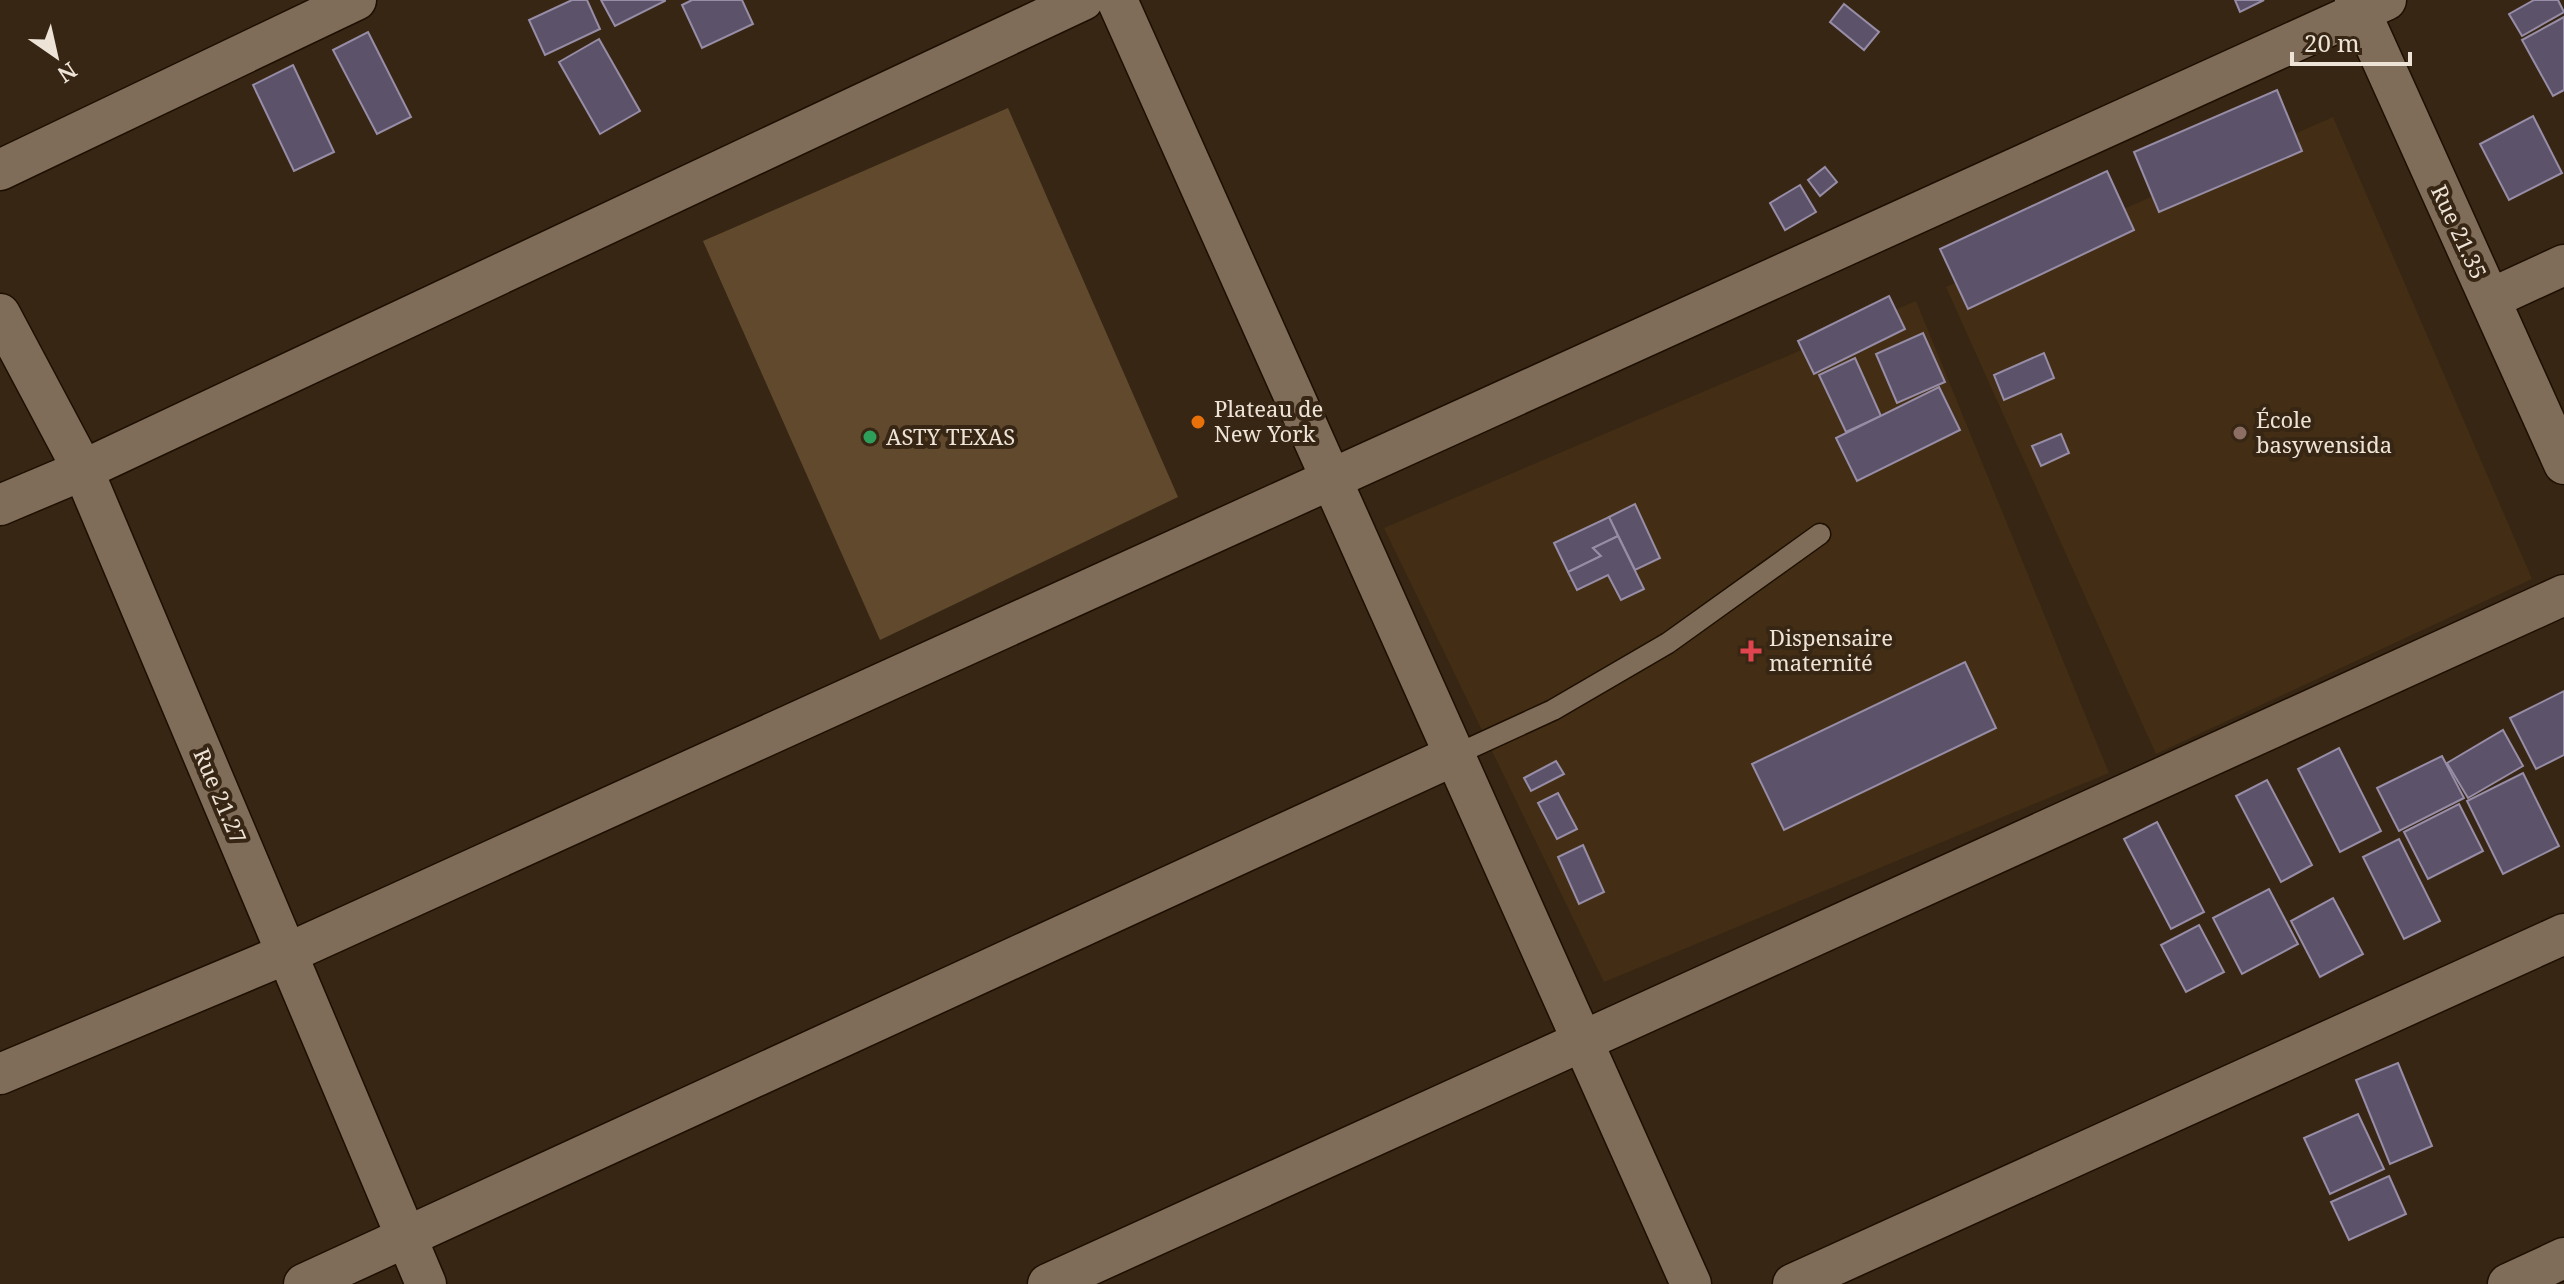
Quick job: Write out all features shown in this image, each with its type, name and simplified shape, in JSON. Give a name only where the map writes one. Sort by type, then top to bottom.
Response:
[{"type":"street","points":[[0,170],[356,0]]},
{"type":"street","points":[[0,505],[83,470],[1083,0]]},
{"type":"street","points":[[1117,0],[1691,1284]]},
{"type":"street","points":[[0,1074],[286,954],[1333,479],[2366,4]]},
{"type":"street","name":"Rue 21.35","points":[[2366,4],[2490,299],[2564,464]]},
{"type":"street","points":[[2490,299],[2564,265]]},
{"type":"street","name":"Rue 21.27","points":[[0,314],[83,470],[426,1284]]},
{"type":"street","points":[[1048,1284],[2564,595]]},
{"type":"street","points":[[304,1284],[1455,755]]},
{"type":"street","points":[[1793,1284],[2564,934]]},
{"type":"street","points":[[2508,1284],[2564,1258]]},
{"type":"lane","points":[[1455,755],[1553,710],[1668,643],[1820,534]]},
{"type":"shaded area","points":[[1008,108],[1178,497],[880,640],[703,241]]},
{"type":"shaded area","name":"École basywensida","points":[[2333,117],[2532,579],[2156,754],[1946,287]]},
{"type":"shaded area","name":"Dispensaire maternité","points":[[1916,301],[2109,773],[1604,982],[1384,528]]},
{"type":"building","points":[[572,0],[587,0],[600,29],[545,55],[529,20]]},
{"type":"building","points":[[601,0],[665,0],[665,1],[615,26]]},
{"type":"building","points":[[692,0],[742,0],[753,24],[702,48],[682,5]]},
{"type":"building","points":[[2235,0],[2264,0],[2240,12]]},
{"type":"building","points":[[2534,0],[2558,0],[2564,12],[2522,36],[2509,14]]},
{"type":"building","points":[[1844,4],[1879,32],[1864,50],[1830,22]]},
{"type":"building","points":[[2564,17],[2564,90],[2553,96],[2522,40]]},
{"type":"building","points":[[368,32],[411,117],[377,134],[333,50]]},
{"type":"building","points":[[599,39],[640,111],[600,134],[559,62]]},
{"type":"building","points":[[293,65],[334,152],[294,171],[253,85]]},
{"type":"building","points":[[2277,90],[2302,151],[2159,212],[2134,152]]},
{"type":"building","points":[[2533,116],[2562,173],[2509,200],[2480,144]]},
{"type":"building","points":[[1825,167],[1837,182],[1820,196],[1808,180]]},
{"type":"building","points":[[2107,171],[2134,230],[1968,309],[1940,249]]},
{"type":"building","points":[[1800,185],[1816,212],[1785,230],[1770,203]]},
{"type":"building","points":[[1889,296],[1905,329],[1814,374],[1798,341]]},
{"type":"building","points":[[1923,333],[1945,382],[1897,403],[1876,354]]},
{"type":"building","points":[[2044,353],[2054,378],[2004,400],[1994,375]]},
{"type":"building","points":[[1855,358],[1881,416],[1846,432],[1819,375]]},
{"type":"building","points":[[1939,387],[1960,430],[1857,481],[1836,438]]},
{"type":"building","points":[[2061,434],[2069,453],[2041,466],[2032,446]]},
{"type":"building","points":[[1635,504],[1660,558],[1635,570],[1609,517]]},
{"type":"building","points":[[1609,517],[1618,536],[1593,548],[1601,556],[1568,572],[1554,543]]},
{"type":"building","points":[[1618,536],[1644,589],[1621,600],[1608,575],[1577,590],[1568,572],[1601,556],[1593,548]]},
{"type":"building","points":[[1965,662],[1996,728],[1784,830],[1752,764]]},
{"type":"building","points":[[2564,691],[2564,755],[2536,769],[2510,718]]},
{"type":"building","points":[[2503,730],[2523,766],[2468,798],[2447,763]]},
{"type":"building","points":[[2339,748],[2381,831],[2340,852],[2298,769]]},
{"type":"building","points":[[2442,756],[2464,798],[2399,831],[2377,788]]},
{"type":"building","points":[[1556,761],[1564,774],[1531,791],[1524,778]]},
{"type":"building","points":[[2523,773],[2559,846],[2503,874],[2467,801]]},
{"type":"building","points":[[2267,780],[2312,865],[2281,882],[2236,796]]},
{"type":"building","points":[[1558,793],[1577,829],[1557,839],[1538,803]]},
{"type":"building","points":[[2459,804],[2483,851],[2428,879],[2404,832]]},
{"type":"building","points":[[2157,822],[2204,912],[2171,929],[2124,839]]},
{"type":"building","points":[[2399,839],[2440,921],[2404,939],[2363,857]]},
{"type":"building","points":[[1583,845],[1604,892],[1579,904],[1558,857]]},
{"type":"building","points":[[2269,889],[2298,944],[2242,974],[2213,918]]},
{"type":"building","points":[[2333,898],[2363,954],[2320,977],[2291,921]]},
{"type":"building","points":[[2199,925],[2224,972],[2186,992],[2161,945]]},
{"type":"building","points":[[2398,1063],[2432,1146],[2390,1164],[2356,1080]]},
{"type":"building","points":[[2358,1114],[2384,1169],[2330,1194],[2304,1138]]},
{"type":"building","points":[[2389,1176],[2406,1214],[2349,1240],[2331,1202]]},
{"type":"place","name":"Plateau de New York","points":[[1198,422]]},
{"type":"place","name":"École basywensida","points":[[2240,433]]},
{"type":"place","name":"ASTY TEXAS","points":[[870,437]]},
{"type":"place","name":"Dispensaire maternité","points":[[1751,651]]}]
